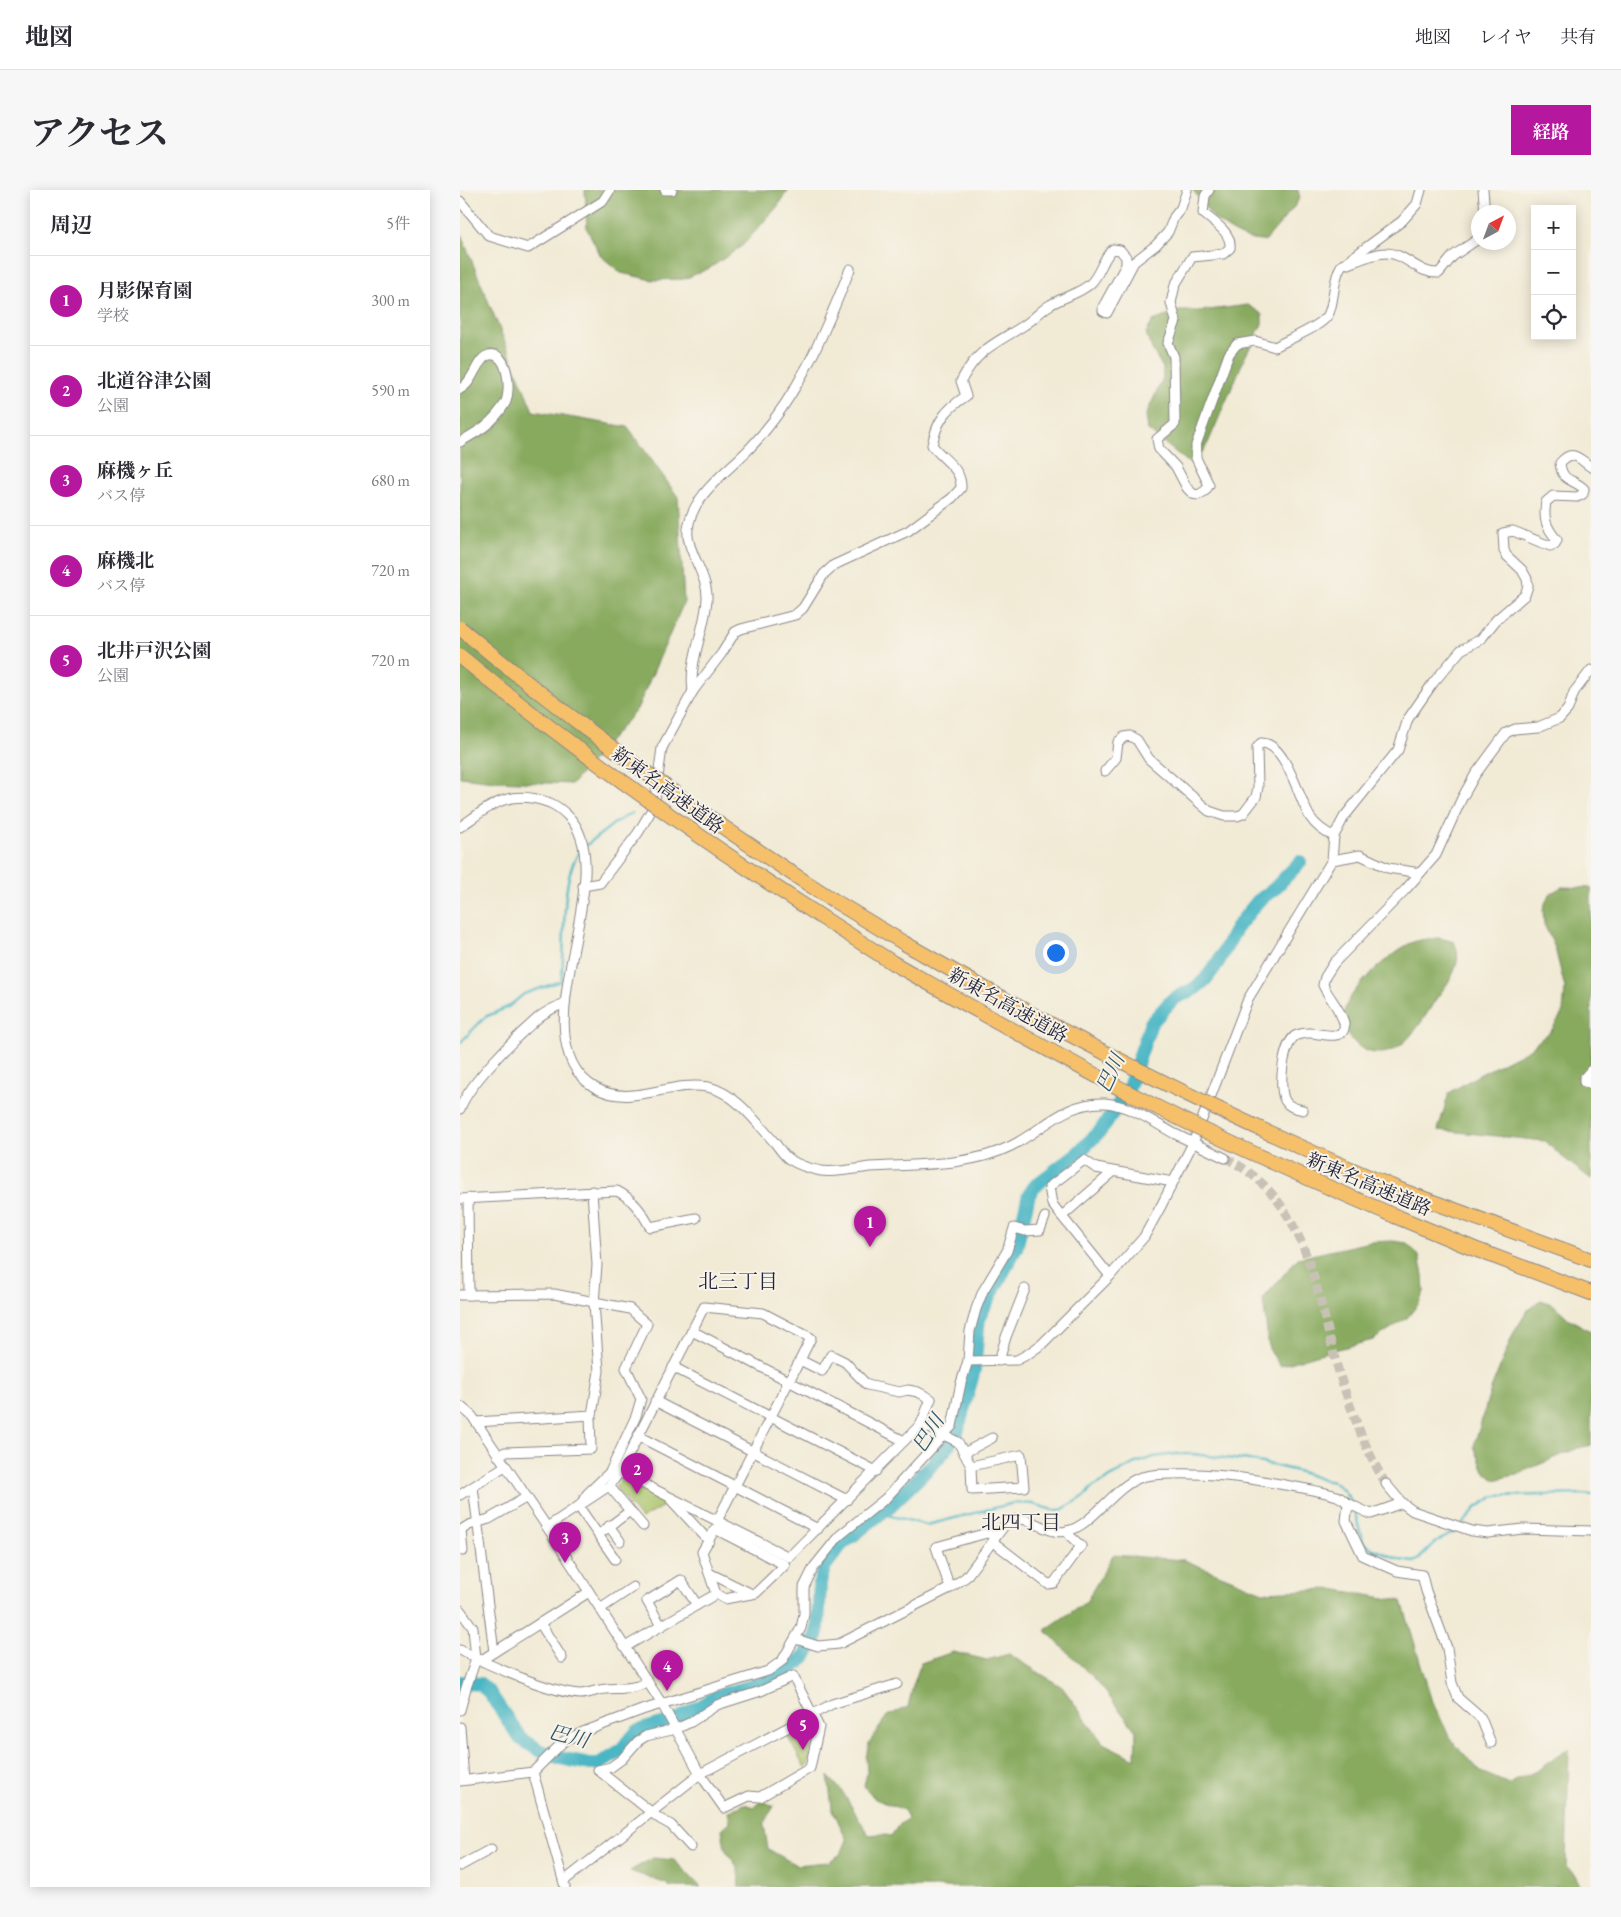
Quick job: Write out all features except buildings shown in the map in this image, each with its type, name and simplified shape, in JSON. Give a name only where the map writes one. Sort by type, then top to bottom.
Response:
[{"type":"highway","name":"新東名高速道路","points":[[460,628],[505,666],[672,791],[763,855],[904,944],[1053,1027],[1145,1074],[1323,1159],[1403,1191],[1591,1260]]},
{"type":"highway","name":"新東名高速道路","points":[[460,656],[567,740],[660,809],[752,873],[893,963],[969,1006],[1134,1095],[1308,1178],[1472,1248],[1591,1293]]},
{"type":"street","points":[[460,201],[489,236],[528,248],[604,201],[610,190]]},
{"type":"street","points":[[665,190],[672,190]]},
{"type":"street","points":[[584,886],[600,883],[647,819],[654,806],[662,748],[694,691],[735,632],[795,615],[803,608],[824,574],[834,566],[908,531],[956,493],[961,488],[962,479],[956,469],[932,445],[934,435],[943,416],[950,406],[966,396],[961,381],[970,364],[990,345],[1027,324],[1049,305],[1091,284],[1107,254],[1113,249],[1120,250],[1126,257],[1126,265],[1102,306],[1103,311],[1107,313],[1134,262],[1156,245],[1168,232],[1174,217],[1181,208],[1187,190]]},
{"type":"street","points":[[1209,190],[1205,196],[1203,213],[1228,235],[1231,241],[1230,248],[1223,254],[1192,258],[1176,285],[1171,303],[1176,321],[1168,343],[1174,357],[1175,424],[1157,439],[1159,449],[1176,467],[1187,488],[1193,494],[1198,495],[1206,491],[1208,485],[1196,458],[1196,445],[1228,354],[1238,344],[1255,341],[1275,347],[1319,325],[1328,314],[1336,274],[1341,266],[1402,221],[1417,204],[1421,190]]},
{"type":"street","points":[[1483,190],[1484,205]]},
{"type":"street","points":[[1341,266],[1385,252],[1398,255],[1429,274],[1439,273],[1453,256],[1471,244]]},
{"type":"street","points":[[694,691],[691,678],[704,621],[707,597],[706,584],[688,537],[692,512],[699,500],[770,426],[785,404],[812,358],[850,269]]},
{"type":"street","points":[[460,389],[466,386],[483,359],[488,355],[495,354],[502,359],[506,366],[510,393],[506,404],[488,425],[460,442]]},
{"type":"street","points":[[973,1361],[1017,1360],[1042,1344],[1110,1276],[1144,1237],[1193,1143],[1248,999],[1332,860],[1334,836],[1344,817],[1398,750],[1408,719],[1433,683],[1461,650],[1480,639],[1496,620],[1525,595],[1528,586],[1527,580],[1522,570],[1506,556],[1503,533],[1512,532],[1550,546],[1555,544],[1558,540],[1548,530],[1544,517],[1546,502],[1553,496],[1577,497],[1583,494],[1584,489],[1566,479],[1561,471],[1560,463],[1569,456],[1577,456],[1591,467]]},
{"type":"street","points":[[1303,1110],[1290,1107],[1284,1101],[1281,1092],[1286,1048],[1294,1036],[1308,1032],[1334,1036],[1342,1033],[1344,1029],[1343,1017],[1323,985],[1325,977],[1334,963],[1401,895],[1436,856],[1462,798],[1475,776],[1506,733],[1515,728],[1538,727],[1560,718],[1568,709],[1574,692],[1591,670]]},
{"type":"street","points":[[1105,771],[1116,758],[1118,742],[1124,737],[1130,736],[1137,740],[1149,759],[1208,811],[1224,816],[1237,816],[1244,814],[1256,797],[1258,787],[1257,748],[1261,743],[1266,742],[1276,750],[1288,766],[1310,818],[1327,833],[1334,836]]},
{"type":"street","points":[[460,827],[495,803],[517,796],[533,797],[556,805],[571,818],[579,832],[586,860],[584,886],[565,1003],[566,1048],[576,1070],[592,1086],[612,1095],[631,1096],[685,1088],[707,1087],[720,1092],[736,1102],[749,1114],[788,1159],[822,1171],[957,1161],[988,1155],[1012,1145],[1058,1114],[1073,1107],[1090,1103],[1105,1103],[1131,1110],[1225,1158]]},
{"type":"street","points":[[1332,860],[1360,855],[1388,868],[1420,873]]},
{"type":"street","points":[[461,1106],[472,1087],[486,1071],[539,1017],[565,1003]]},
{"type":"street","points":[[1591,1070],[1584,1078],[1584,1082],[1591,1084]]},
{"type":"street","points":[[1110,1276],[1052,1204],[1049,1187],[1084,1160],[1096,1168],[1173,1182]]},
{"type":"street","points":[[1062,1216],[1113,1172]]},
{"type":"street","points":[[498,1456],[505,1452],[591,1449],[590,1415],[592,1415],[599,1371],[594,1303],[597,1265],[592,1191]]},
{"type":"street","points":[[579,1507],[587,1494],[610,1472],[636,1416],[641,1399],[626,1368],[646,1324],[630,1309],[554,1294],[465,1295],[464,1199],[617,1191],[624,1194],[642,1211],[650,1227],[696,1218]]},
{"type":"street","points":[[460,1727],[462,1780],[533,1772],[564,1741],[583,1732],[662,1704],[768,1671],[782,1661],[801,1628],[804,1614],[804,1587],[814,1568],[839,1536],[886,1498],[946,1436],[952,1426],[961,1383],[973,1361],[970,1331],[983,1291],[1007,1251],[1014,1228],[1040,1230],[1045,1217]]},
{"type":"street","points":[[999,1360],[1025,1289]]},
{"type":"street","points":[[547,1527],[609,1486],[620,1472],[704,1307],[763,1313],[811,1338],[717,1521]]},
{"type":"street","points":[[692,1331],[904,1441]]},
{"type":"street","points":[[620,1472],[789,1558],[921,1424],[931,1400],[918,1392],[908,1390],[900,1392],[867,1385],[845,1362],[831,1355],[822,1371],[800,1360]]},
{"type":"street","points":[[673,1367],[876,1471]]},
{"type":"street","points":[[655,1401],[847,1500]]},
{"type":"street","points":[[460,1406],[472,1416],[547,1527],[662,1704],[676,1729],[700,1774],[724,1808],[749,1796],[760,1797],[810,1768],[819,1727],[813,1714],[793,1676],[761,1691],[717,1705],[692,1722],[676,1729],[646,1736],[611,1766],[598,1770],[651,1812],[671,1825],[691,1847]]},
{"type":"street","points":[[476,1422],[590,1415]]},
{"type":"street","points":[[921,1424],[958,1442],[971,1466],[972,1490],[1024,1487],[1021,1455],[971,1466]]},
{"type":"street","points":[[638,1436],[818,1529]]},
{"type":"street","points":[[964,1453],[992,1438]]},
{"type":"street","points":[[460,1495],[505,1466]]},
{"type":"street","points":[[796,1639],[818,1646],[839,1644],[903,1610],[950,1588],[966,1577],[1011,1519],[1019,1518],[1052,1530],[1067,1531],[1090,1518],[1128,1484],[1140,1477],[1217,1474],[1308,1489],[1340,1497],[1348,1504],[1371,1514],[1402,1503]]},
{"type":"street","points":[[1386,1484],[1402,1503],[1414,1511],[1472,1531],[1488,1533],[1523,1529],[1591,1531]]},
{"type":"street","points":[[609,1486],[643,1526]]},
{"type":"street","points":[[473,1487],[479,1522],[494,1652]]},
{"type":"street","points":[[668,1496],[709,1541]]},
{"type":"street","points":[[463,1551],[461,1530],[469,1525],[489,1519],[526,1497]]},
{"type":"street","points":[[1348,1504],[1346,1521],[1363,1556],[1397,1571],[1422,1575],[1447,1648],[1452,1683],[1458,1698],[1480,1718],[1491,1743]]},
{"type":"street","points":[[579,1507],[615,1559]]},
{"type":"street","points":[[620,1541],[605,1529],[630,1511]]},
{"type":"street","points":[[715,1529],[785,1564],[756,1594],[725,1599],[716,1594],[702,1552],[709,1541],[715,1529]]},
{"type":"street","points":[[950,1588],[936,1547],[987,1533],[1048,1584],[1054,1583],[1081,1546],[1067,1531]]},
{"type":"street","points":[[709,1573],[752,1594]]},
{"type":"street","points":[[661,1626],[647,1601],[681,1580],[697,1605]]},
{"type":"street","points":[[600,1609],[633,1587]]},
{"type":"street","points":[[478,1660],[494,1652],[589,1592]]},
{"type":"street","points":[[625,1647],[716,1594]]},
{"type":"street","points":[[460,1610],[473,1628],[478,1660],[469,1678],[460,1710]]},
{"type":"street","points":[[540,1623],[562,1658]]},
{"type":"street","points":[[460,1650],[478,1660],[531,1681],[581,1694],[603,1689],[639,1687],[648,1682]]},
{"type":"street","points":[[533,1772],[564,1884],[700,1774],[832,1704],[897,1684]]},
{"type":"street","points":[[460,1866],[491,1849]]},
{"type":"green space","points":[[585,190],[788,190],[777,207],[743,245],[710,268],[684,279],[653,280],[621,273],[601,256],[587,229]]},
{"type":"green space","points":[[1193,190],[1298,190],[1300,198],[1265,241],[1259,241],[1238,234],[1220,223],[1209,212]]},
{"type":"green space","points":[[460,232],[533,411],[628,427],[678,497],[684,602],[637,709],[572,784],[495,781],[460,777]]},
{"type":"green space","points":[[1248,305],[1262,314],[1262,324],[1245,357],[1208,443],[1196,462],[1188,462],[1148,430],[1146,415],[1163,378],[1163,368],[1152,349],[1146,333],[1153,321],[1179,311],[1201,311]]},
{"type":"green space","points":[[1562,887],[1591,888],[1591,1179],[1545,1141],[1438,1130],[1449,1093],[1477,1076],[1528,1050],[1551,1031],[1563,1012],[1565,988],[1555,948],[1544,924],[1543,909],[1549,894]]},
{"type":"green space","points":[[1440,938],[1454,942],[1458,958],[1450,979],[1419,1025],[1404,1042],[1388,1052],[1369,1052],[1361,1048],[1348,1034],[1345,1024],[1344,1014],[1352,995],[1369,975],[1399,950],[1415,942]]},
{"type":"green space","points":[[1393,1241],[1407,1243],[1419,1256],[1423,1275],[1424,1292],[1419,1303],[1407,1318],[1373,1340],[1280,1366],[1269,1349],[1263,1299],[1298,1258],[1370,1242]]},
{"type":"green space","points":[[1541,1300],[1554,1305],[1569,1319],[1591,1331],[1591,1445],[1578,1448],[1517,1474],[1495,1480],[1484,1471],[1474,1446],[1491,1389],[1513,1334],[1528,1310]]},
{"type":"green space","points":[[622,1478],[668,1503],[641,1519],[615,1487]]},
{"type":"green space","points":[[1113,1555],[1184,1560],[1263,1592],[1332,1589],[1402,1601],[1432,1702],[1452,1741],[1481,1772],[1509,1784],[1538,1770],[1569,1748],[1566,1867],[1575,1875],[1581,1887],[739,1887],[738,1868],[725,1849],[722,1829],[730,1822],[728,1812],[744,1804],[755,1807],[762,1801],[774,1806],[764,1824],[768,1849],[796,1865],[828,1862],[841,1854],[847,1840],[832,1808],[828,1776],[842,1791],[869,1835],[891,1836],[898,1826],[908,1818],[904,1810],[875,1799],[864,1786],[869,1743],[887,1716],[908,1707],[921,1663],[953,1652],[987,1660],[1009,1654],[1062,1687],[1103,1743],[1135,1759],[1136,1731],[1097,1681],[1045,1630],[1086,1602]]},
{"type":"green space","points":[[812,1720],[816,1727],[808,1765],[805,1768],[786,1734]]},
{"type":"green space","points":[[653,1858],[674,1860],[701,1887],[670,1887],[667,1884],[630,1871]]},
{"type":"waterway","points":[[584,847],[616,822],[632,813]]},
{"type":"waterway","points":[[460,1043],[485,1017],[508,1007],[524,994],[561,981],[566,894],[574,862],[581,851]]},
{"type":"waterway","name":"巴川","points":[[460,1682],[480,1684],[489,1692],[520,1738],[539,1750],[560,1758],[599,1764],[620,1751],[638,1731],[679,1719],[718,1696],[759,1684],[792,1668],[805,1656],[815,1641],[818,1627],[820,1582],[825,1566],[841,1545],[890,1506],[931,1466],[946,1449],[957,1432],[974,1370],[979,1317],[1016,1248],[1029,1194],[1036,1185],[1078,1153],[1101,1130],[1128,1090],[1151,1023],[1173,999],[1194,989],[1205,980],[1217,964],[1237,927],[1258,901],[1274,889],[1300,862]]},
{"type":"waterway","points":[[880,1513],[927,1525],[1014,1503],[1033,1504],[1053,1510],[1061,1510],[1082,1498],[1093,1487],[1133,1464],[1154,1457],[1176,1454],[1244,1459],[1293,1470],[1333,1482],[1344,1491],[1351,1502]]},
{"type":"waterway","points":[[1462,1525],[1477,1507],[1495,1496],[1591,1495]]},
{"type":"waterway","points":[[1354,1510],[1363,1542],[1371,1548],[1400,1560],[1414,1562],[1435,1543],[1459,1529]]},
{"type":"tunnel","points":[[1225,1158],[1254,1176],[1276,1199],[1293,1225],[1306,1254],[1316,1285],[1332,1348],[1350,1406],[1366,1446],[1386,1484]]},
{"type":"place","name":"月影保育園","points":[[870,1247]]},
{"type":"place","name":"北道谷津公園","points":[[637,1494]]},
{"type":"place","name":"麻機ヶ丘","points":[[565,1563]]},
{"type":"place","name":"麻機北","points":[[667,1691]]},
{"type":"place","name":"北井戸沢公園","points":[[803,1750]]},
{"type":"district","name":"北三丁目","points":[[738,1281]]},
{"type":"district","name":"北四丁目","points":[[1021,1522]]}]
